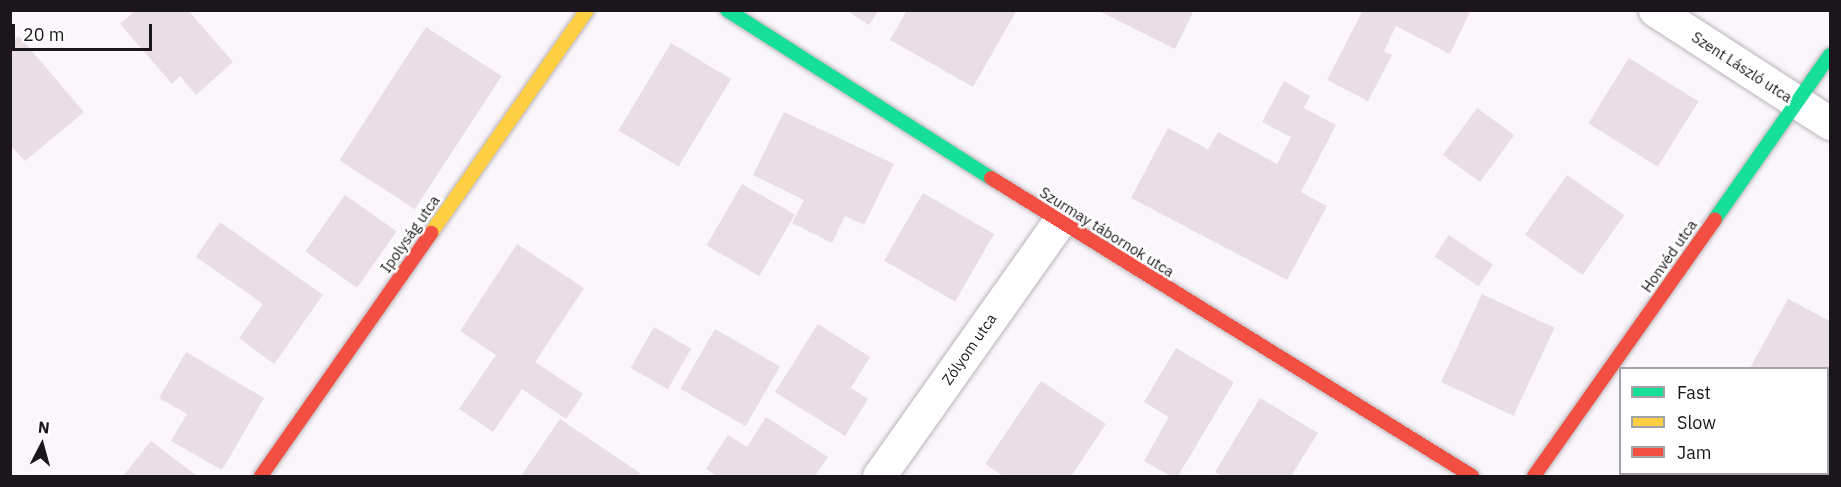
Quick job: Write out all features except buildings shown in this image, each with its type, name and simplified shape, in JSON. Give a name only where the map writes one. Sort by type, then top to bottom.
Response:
[{"type":"street","name":"Ipolyság utca","points":[[261,477],[587,10]]},
{"type":"street","name":"Szurmay tábornok utca","points":[[727,10],[1059,222],[1472,477]]},
{"type":"street","name":"Szent László utca","points":[[1654,10],[1830,123]]},
{"type":"street","name":"Honvéd utca","points":[[1534,477],[1830,55]]},
{"type":"street","name":"Zólyom utca","points":[[879,477],[1059,222]]},
{"type":"traffic: fast","points":[[727,10],[991,178]]},
{"type":"traffic: fast","points":[[1715,219],[1830,55]]},
{"type":"traffic: slow","points":[[431,233],[587,10]]},
{"type":"traffic: jam","points":[[991,178],[1472,476]]},
{"type":"traffic: jam","points":[[1534,476],[1715,219]]},
{"type":"traffic: jam","points":[[261,476],[431,233]]}]
